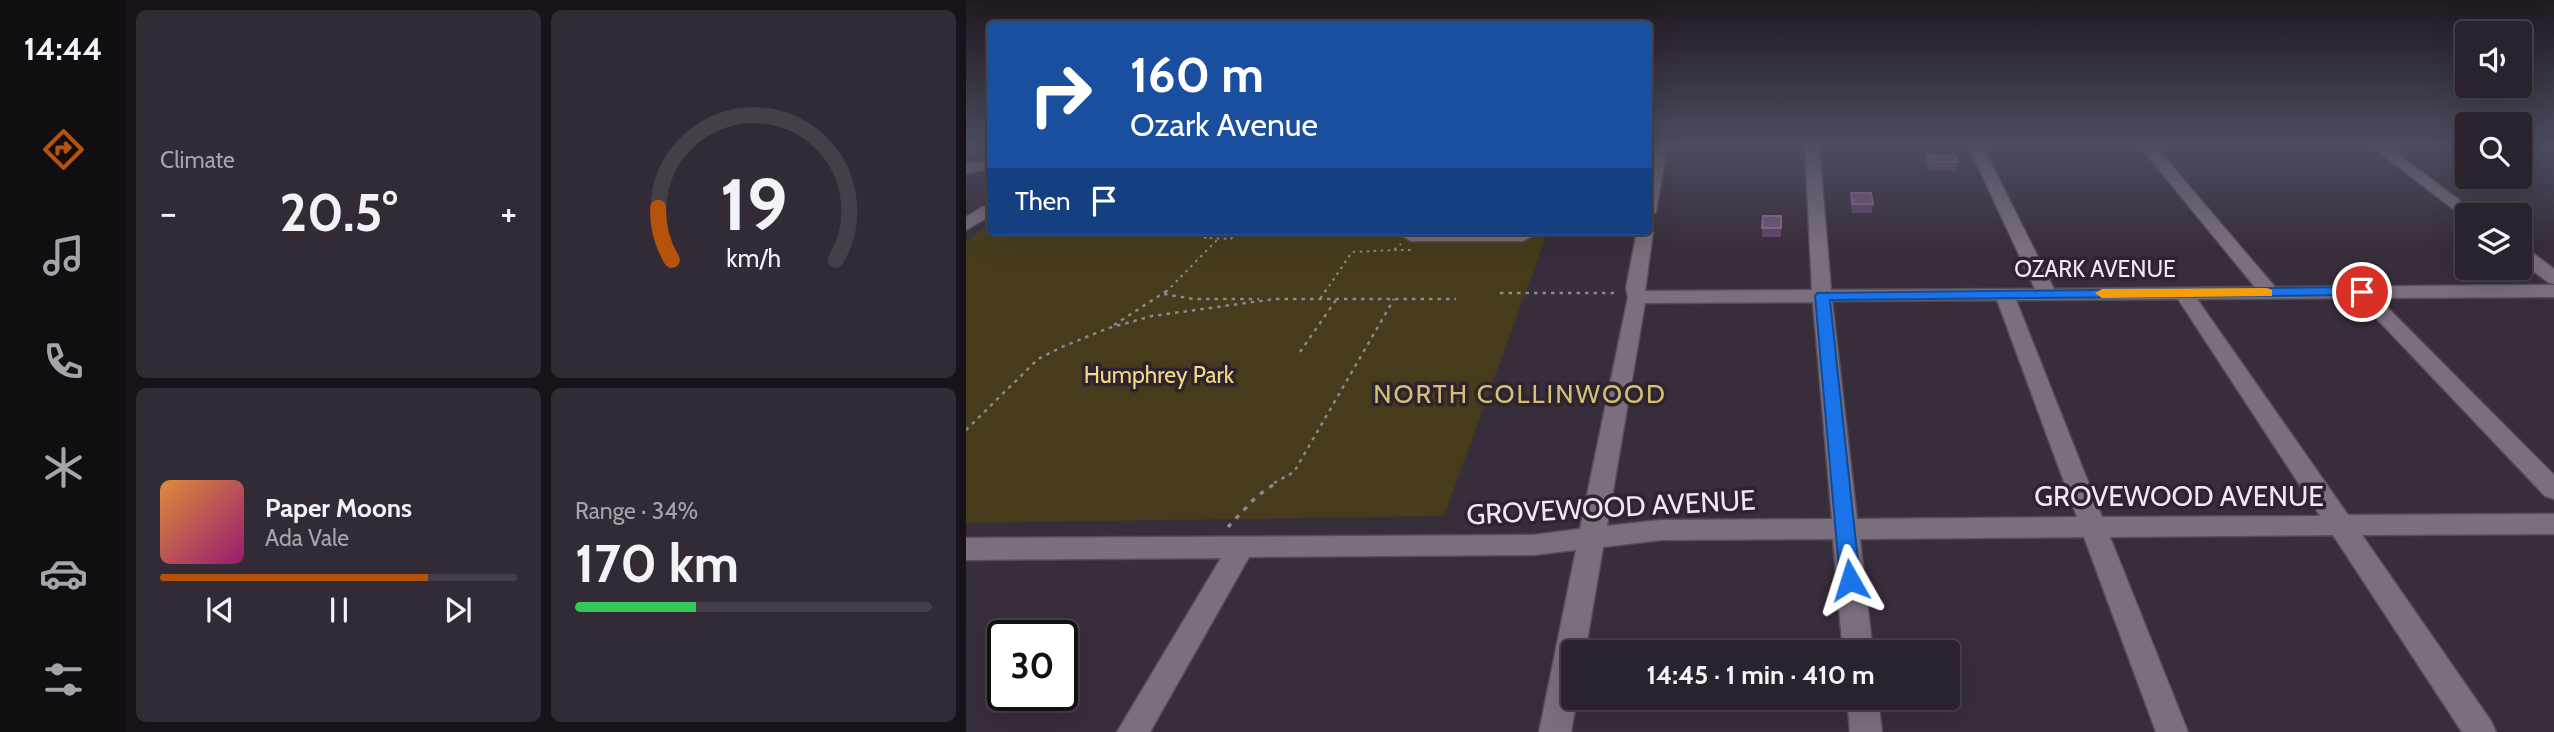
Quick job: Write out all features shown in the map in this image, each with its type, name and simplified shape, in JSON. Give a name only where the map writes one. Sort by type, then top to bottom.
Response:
[{"type":"street","points":[[1814,179],[1822,296],[1856,640]]},
{"type":"street","points":[[1992,179],[2047,294]]},
{"type":"street","points":[[2175,179],[2270,293]]},
{"type":"street","points":[[2423,179],[2455,203]]},
{"type":"street","points":[[966,210],[987,209]]},
{"type":"street","points":[[966,225],[987,210]]},
{"type":"street","points":[[1410,235],[1523,236]]},
{"type":"street","points":[[1555,732],[1592,539],[1628,295],[1635,288],[1644,235]]},
{"type":"street","points":[[2532,261],[2554,278]]},
{"type":"street","name":"OZARK AVENUE","points":[[1628,295],[2554,291]]},
{"type":"street","points":[[2362,292],[2554,490]]},
{"type":"street","points":[[2183,293],[2480,732]]},
{"type":"street","points":[[2004,294],[2172,732]]},
{"type":"street","name":"GROVEWOOD AVENUE","points":[[966,549],[1233,538],[1534,545],[1661,530],[1845,531],[2554,524]]},
{"type":"street","points":[[1133,732],[1233,538]]},
{"type":"street","points":[[1863,710],[1866,732]]},
{"type":"path","points":[[1208,235],[1205,238],[1218,239],[1231,239],[1234,235]]},
{"type":"path","points":[[1320,299],[1352,252],[1394,250],[1408,235]]},
{"type":"path","points":[[966,430],[1038,359],[1109,328],[1164,294],[1218,239]]},
{"type":"path","points":[[1500,293],[1628,295]]},
{"type":"path","points":[[1164,294],[1194,299],[1456,299]]},
{"type":"path","points":[[1109,328],[1198,308],[1275,299]]},
{"type":"path","points":[[1233,538],[1238,520],[1250,502],[1272,484],[1294,472],[1394,299]]},
{"type":"path","points":[[1300,352],[1336,300]]},
{"type":"green space","name":"Humphrey Park","points":[[987,225],[987,235],[1547,235],[1444,516],[966,523],[966,242]]},
{"type":"building","points":[[1851,193],[1871,193],[1873,204],[1853,204]]},
{"type":"building","points":[[1763,216],[1781,216],[1781,228],[1762,228]]},
{"type":"slow traffic","points":[[2102,293],[2267,293]]},
{"type":"district","name":"NORTH COLLINWOOD","points":[[1520,394]]},
{"type":"route","points":[[1850,580],[1822,296],[2362,292]]}]
